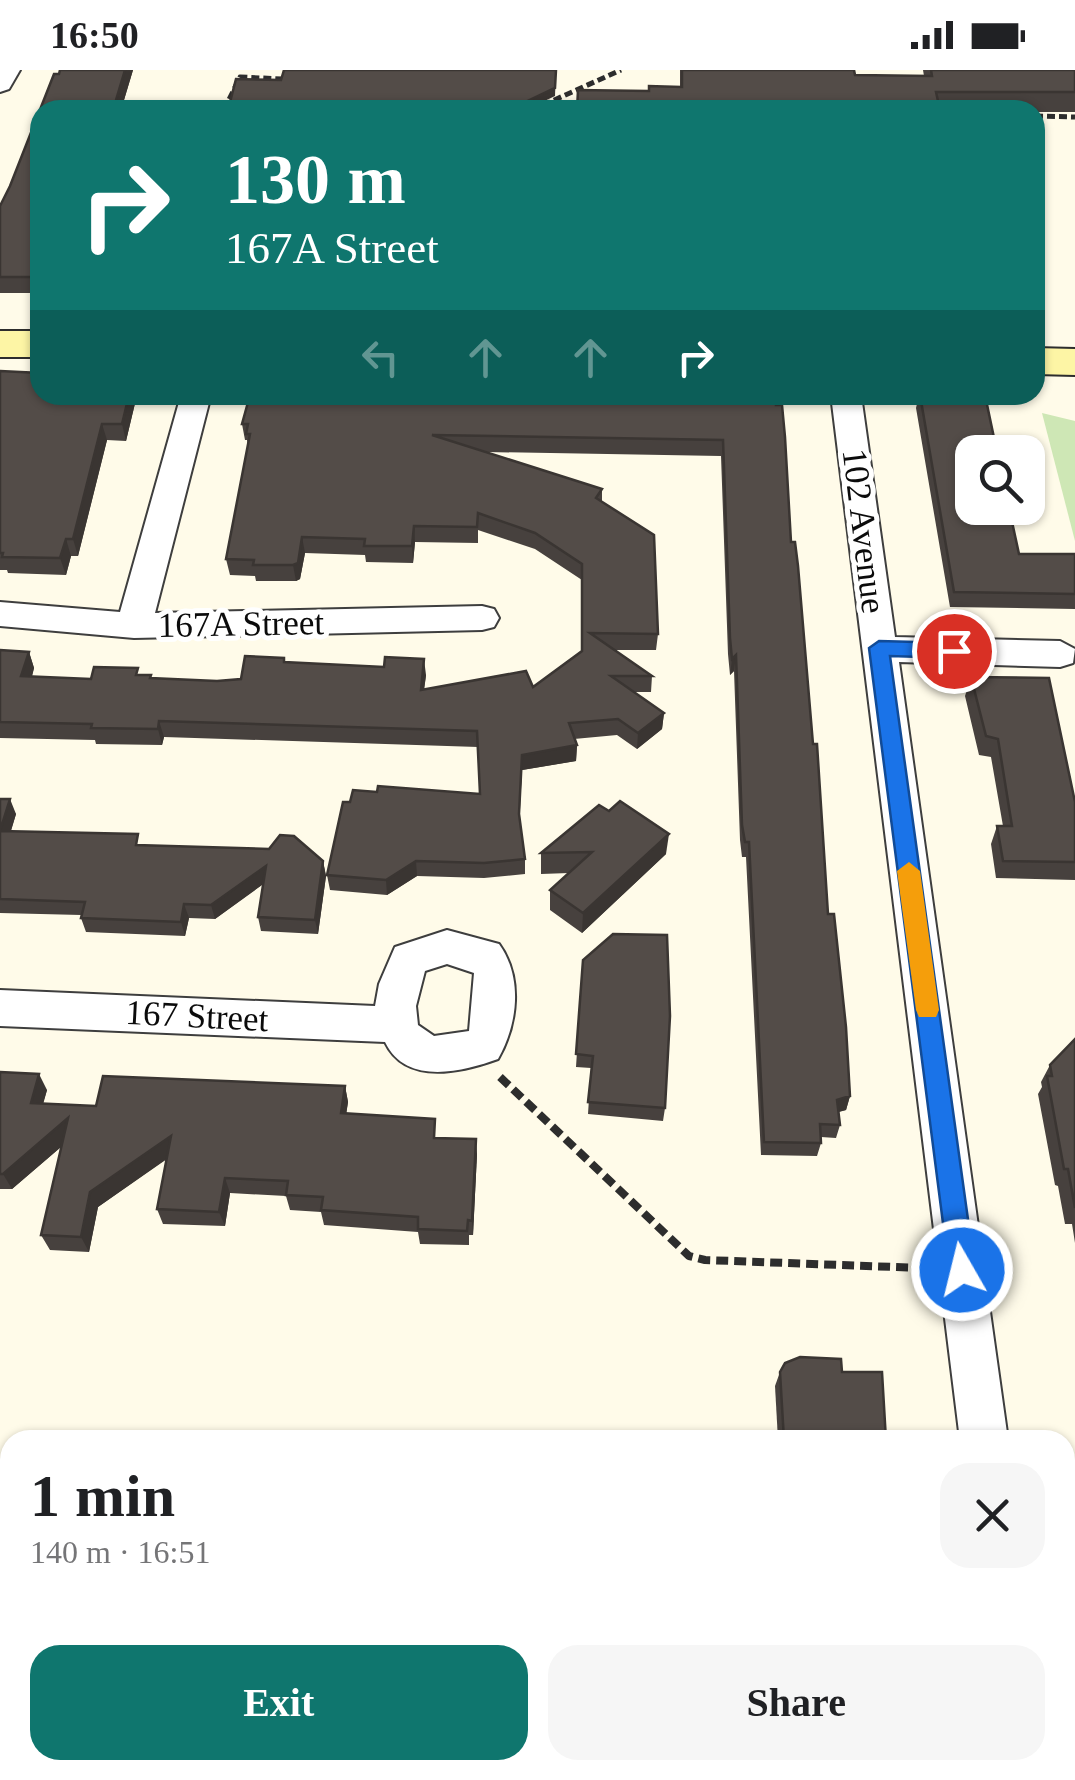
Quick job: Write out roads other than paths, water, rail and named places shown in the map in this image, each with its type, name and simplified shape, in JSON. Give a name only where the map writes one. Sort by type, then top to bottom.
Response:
[{"type":"street","points":[[0,84],[6,70]]},
{"type":"street","points":[[0,344],[30,344]]},
{"type":"street","points":[[1045,361],[1075,362]]},
{"type":"street","points":[[134,626],[193,405]]},
{"type":"street","name":"102 Avenue","points":[[847,405],[983,1430]]},
{"type":"street","name":"167A Street","points":[[0,614],[134,626],[482,618]]},
{"type":"street","points":[[879,648],[1060,654]]},
{"type":"street","points":[[437,949],[467,949],[485,956],[495,970],[490,1034],[483,1046],[439,1055],[418,1050],[400,1038],[394,1025],[402,974],[409,959],[437,949]]},
{"type":"street","name":"167 Street","points":[[0,1008],[394,1025]]}]
